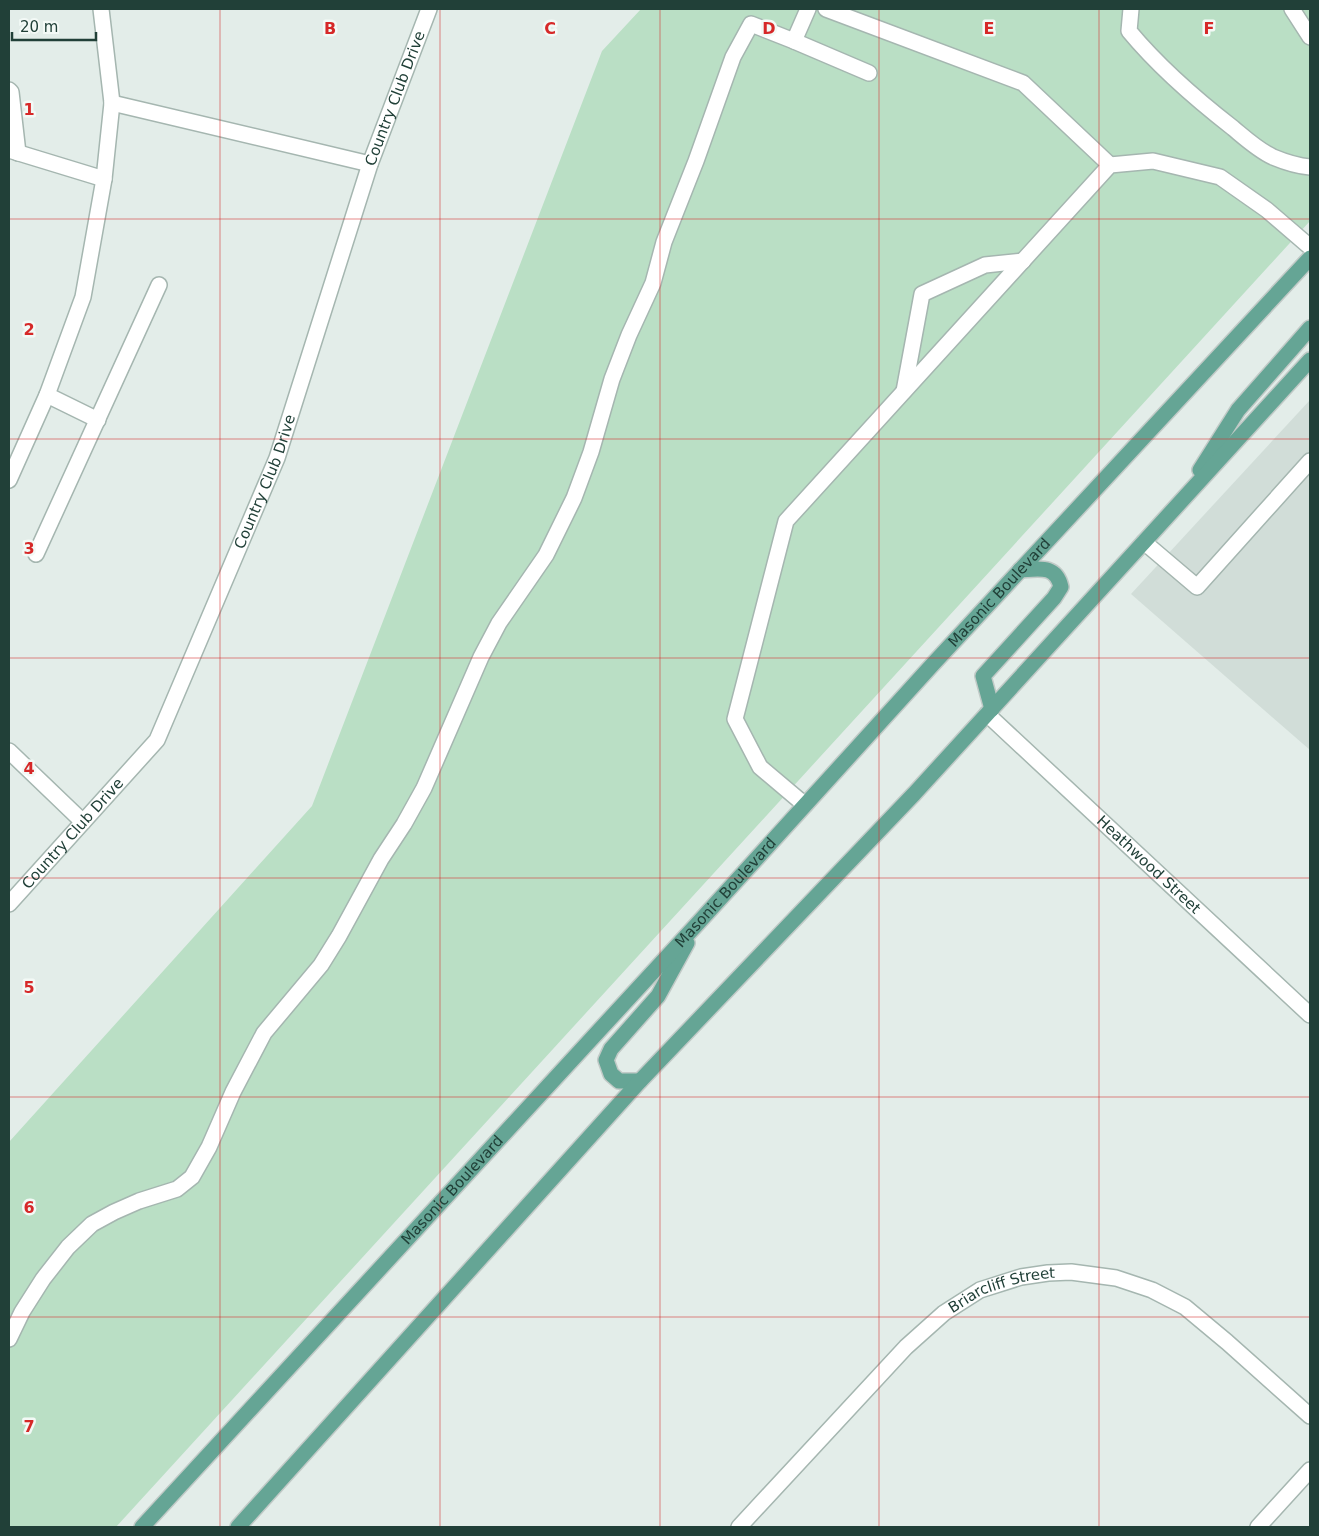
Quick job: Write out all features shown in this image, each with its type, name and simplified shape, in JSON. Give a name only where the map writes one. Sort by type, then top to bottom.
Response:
[{"type":"main road","name":"Masonic Boulevard","points":[[142,1527],[1020,570],[1310,258]]},
{"type":"main road","points":[[1180,503],[1238,410],[1310,328]]},
{"type":"main road","points":[[238,1527],[640,1081],[914,794],[1310,360]]},
{"type":"main road","points":[[990,711],[983,676],[1054,598],[1061,587],[1059,578],[1053,572],[1045,569],[1020,570]]},
{"type":"main road","points":[[640,1081],[619,1081],[612,1074],[606,1060],[610,1049],[658,996],[699,922]]},
{"type":"street","points":[[9,480],[47,395],[83,297],[104,179],[112,103],[100,9]]},
{"type":"street","name":"Country Club Drive","points":[[9,904],[157,740],[277,458],[370,164],[429,9]]},
{"type":"street","points":[[794,41],[808,9]]},
{"type":"street","points":[[826,9],[1022,83],[1110,165]]},
{"type":"street","points":[[1130,9],[1129,31],[1154,59],[1216,114],[1255,146],[1273,157],[1296,165],[1310,167]]},
{"type":"street","points":[[1292,9],[1310,36]]},
{"type":"street","points":[[9,1339],[22,1312],[43,1279],[68,1247],[92,1224],[139,1201],[177,1189],[192,1177],[209,1147],[233,1092],[264,1033],[321,965],[381,859],[404,824],[424,788],[464,700],[481,657],[499,624],[546,555],[574,498],[591,452],[612,379],[629,335],[653,283],[667,233],[696,161],[733,57],[751,24],[869,73]]},
{"type":"street","points":[[9,90],[13,151],[104,179]]},
{"type":"street","points":[[112,103],[370,164]]},
{"type":"street","points":[[805,805],[760,767],[735,719],[786,521],[1110,165],[1153,161],[1220,178],[1267,210],[1310,247]]},
{"type":"street","points":[[904,391],[922,294],[985,265],[1024,261]]},
{"type":"street","points":[[36,554],[159,285]]},
{"type":"street","points":[[47,395],[98,420]]},
{"type":"street","points":[[1144,542],[1197,587],[1310,461]]},
{"type":"street","name":"Heathwood Street","points":[[990,711],[1310,1015]]},
{"type":"street","points":[[9,751],[83,822]]},
{"type":"street","name":"Briarcliff Street","points":[[739,1527],[906,1347],[931,1324],[944,1313],[980,1290],[1021,1277],[1071,1272],[1116,1278],[1152,1290],[1184,1307],[1227,1342],[1310,1416]]},
{"type":"street","points":[[1258,1527],[1310,1470]]},
{"type":"shaded area","points":[[1310,400],[1310,750],[1131,594]]},
{"type":"green space","points":[[641,9],[1310,9],[1310,221],[116,1527],[9,1527],[9,1142],[312,806],[602,51]]}]
